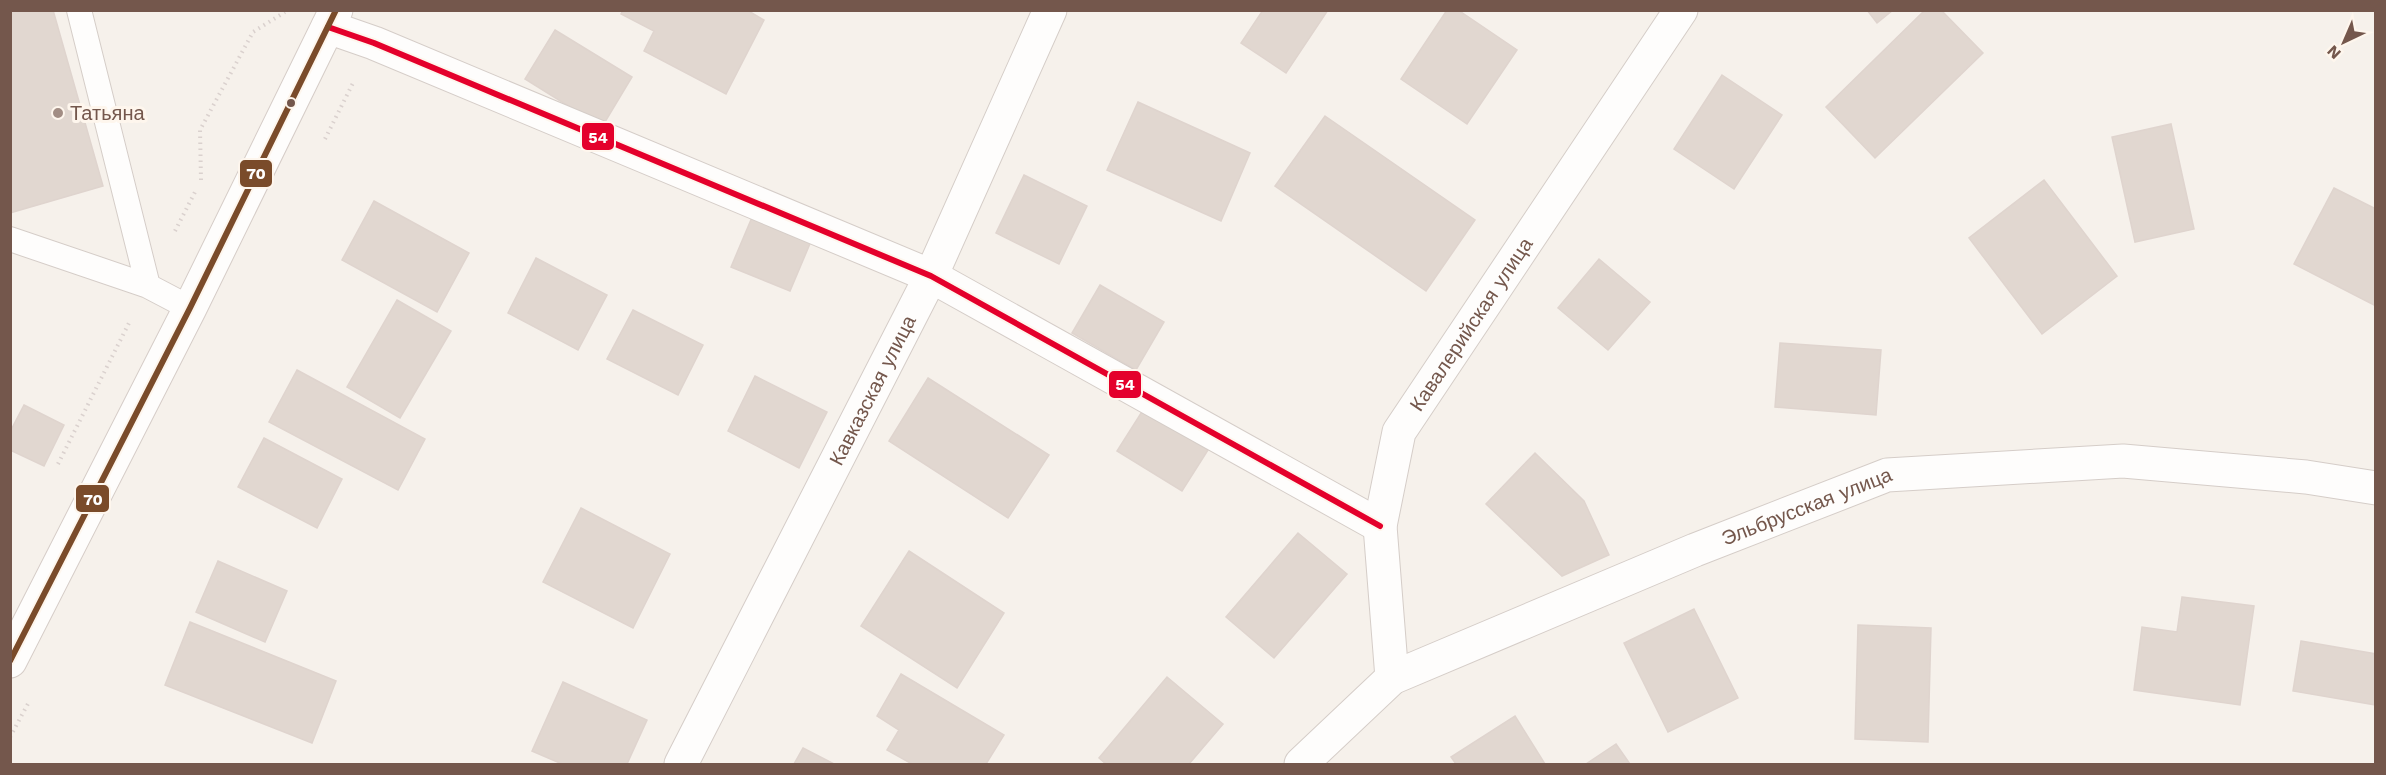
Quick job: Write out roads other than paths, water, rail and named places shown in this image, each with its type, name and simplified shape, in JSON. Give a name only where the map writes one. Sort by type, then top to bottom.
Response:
[{"type":"street","name":"Кавказская улица","points":[[681,765],[931,276],[1050,10]]},
{"type":"street","name":"Кавалерийская улица","points":[[1392,678],[1380,526],[1400,432],[1681,10]]},
{"type":"street","points":[[10,661],[190,308],[332,19],[375,43],[931,276],[1380,526]]},
{"type":"street","name":"Эльбрусская улица","points":[[1301,765],[1392,678],[1695,550],[1887,475],[2123,461],[2306,477],[2376,488]]},
{"type":"lane","points":[[79,10],[148,286]]},
{"type":"lane","points":[[10,239],[148,286],[190,308]]},
{"type":"place","name":"Татьяна","points":[[58,113]]}]
